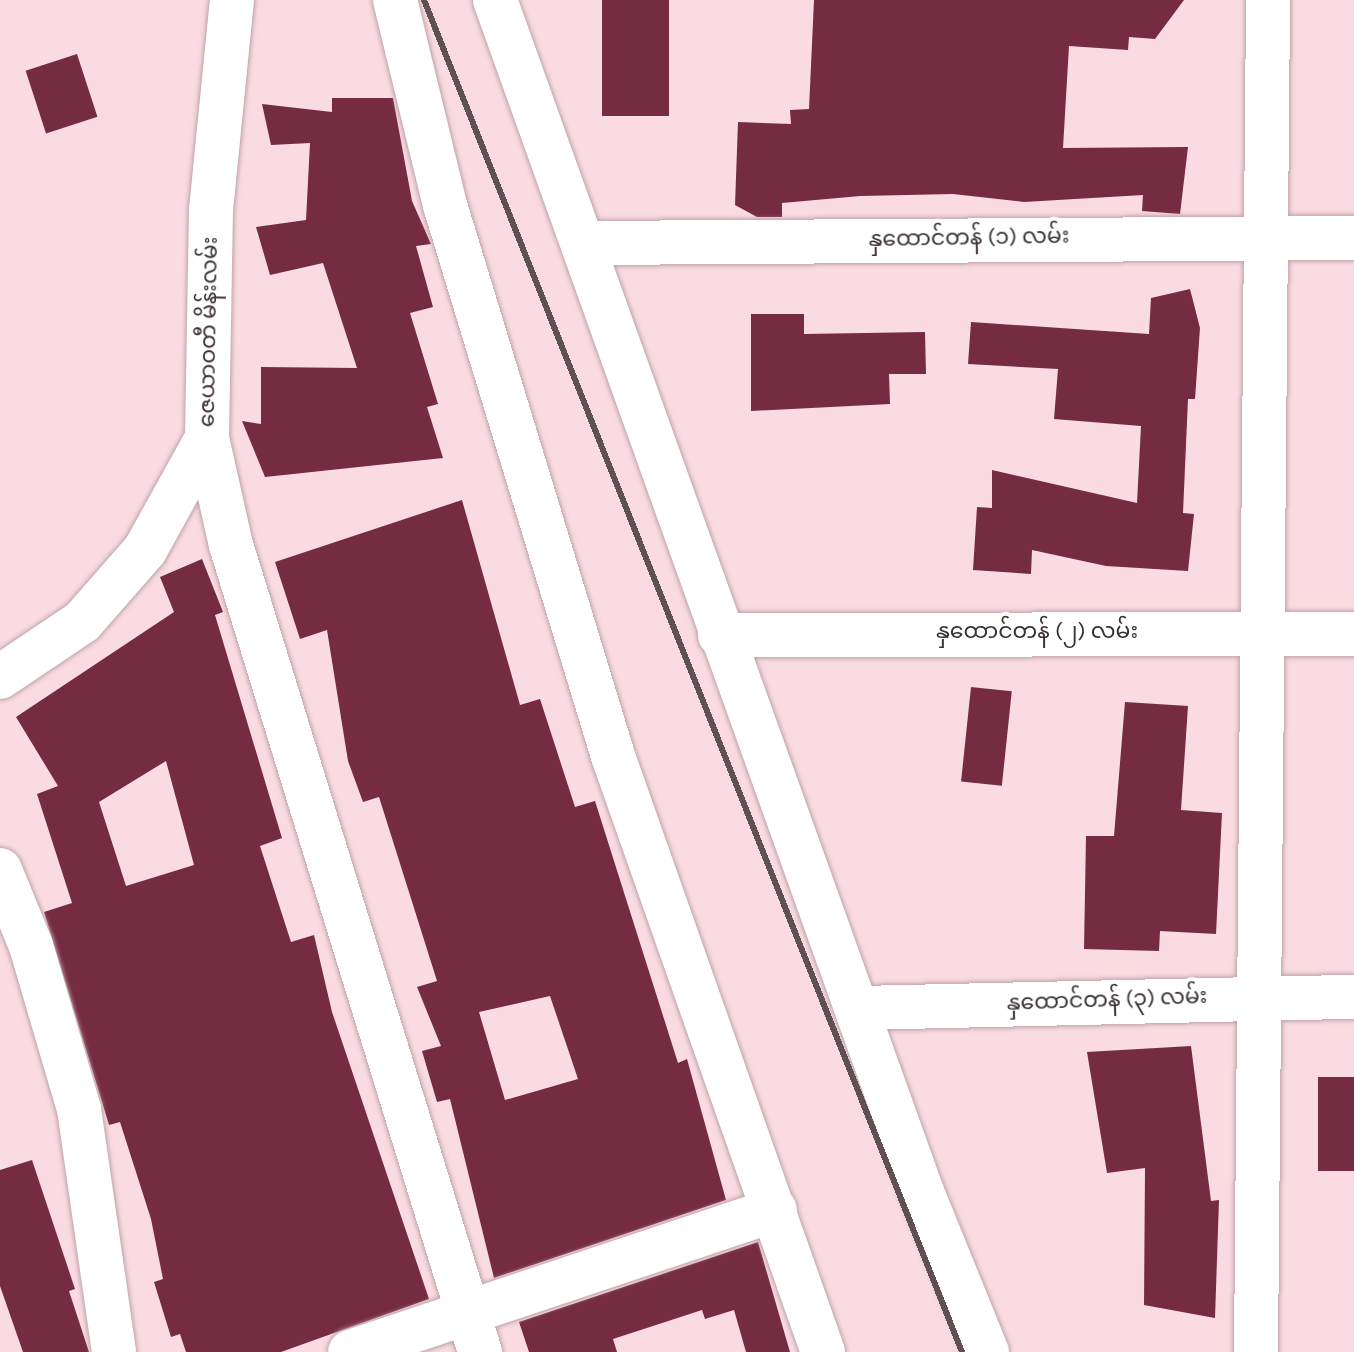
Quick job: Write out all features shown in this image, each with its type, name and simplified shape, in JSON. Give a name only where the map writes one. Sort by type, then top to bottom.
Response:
[{"type":"street","name":"ဇေယာဝတီ မိန်းလမ်း","points":[[0,677],[82,622],[145,550],[207,438],[211,210],[232,0]]},
{"type":"street","points":[[395,0],[445,205],[613,756],[823,1352]]},
{"type":"street","points":[[495,0],[720,635],[987,1352]]},
{"type":"street","points":[[1256,1352],[1255,995],[1268,0]]},
{"type":"street","name":"နှထောင်တန် (၁) လမ်း","points":[[583,243],[1264,234],[1354,238]]},
{"type":"street","points":[[207,438],[231,545],[474,1333]]},
{"type":"street","name":"နှထောင်တန် (၂) လမ်း","points":[[720,635],[1262,630],[1354,634]]},
{"type":"street","points":[[0,870],[31,946],[79,1109],[114,1352]]},
{"type":"street","name":"နှထောင်တန် (၃) လမ်း","points":[[859,1008],[1255,995],[1354,997]]},
{"type":"street","points":[[350,1352],[474,1333],[775,1210]]},
{"type":"building","points":[[602,0],[669,0],[669,116],[602,116]]},
{"type":"building","points":[[814,0],[1184,0],[1155,39],[1129,37],[1128,50],[1069,46],[1063,148],[1188,147],[1180,214],[1142,211],[1143,195],[1024,202],[953,194],[860,196],[782,203],[782,217],[757,217],[735,205],[738,122],[791,124],[790,110],[809,109]]},
{"type":"building","points":[[77,54],[97,117],[46,133],[26,71]]},
{"type":"building","points":[[332,98],[393,98],[412,201],[431,244],[416,246],[433,307],[410,313],[438,404],[427,407],[443,458],[265,477],[242,421],[261,424],[261,367],[357,368],[323,263],[270,275],[256,227],[306,220],[310,143],[271,145],[262,104],[332,112]]},
{"type":"building","points":[[1190,289],[1200,328],[1195,399],[1188,399],[1183,513],[1194,514],[1188,571],[1106,566],[1032,550],[1031,574],[973,570],[977,507],[992,508],[992,470],[1137,503],[1141,426],[1054,419],[1058,369],[968,364],[971,322],[1149,334],[1151,298]]},
{"type":"building","points":[[751,314],[804,314],[804,334],[925,332],[926,374],[889,374],[890,404],[751,411]]},
{"type":"building","points":[[462,500],[520,705],[540,699],[575,807],[595,801],[678,1063],[687,1059],[726,1200],[494,1278],[450,1099],[437,1102],[422,1051],[441,1046],[417,987],[437,981],[379,797],[363,802],[348,761],[327,630],[300,639],[275,562]],"holes":[[[550,996],[578,1079],[505,1100],[479,1012]]]},
{"type":"building","points":[[202,559],[223,612],[215,615],[282,838],[260,846],[291,942],[314,935],[332,1012],[429,1299],[281,1352],[186,1352],[180,1334],[171,1337],[154,1282],[163,1279],[151,1219],[120,1122],[109,1125],[44,912],[72,903],[37,794],[58,786],[16,717],[174,612],[160,577]],"holes":[[[166,761],[194,865],[126,886],[99,802]]]},
{"type":"building","points":[[971,687],[1012,691],[1002,786],[961,781]]},
{"type":"building","points":[[1125,702],[1188,706],[1181,810],[1222,813],[1216,934],[1160,931],[1159,951],[1084,949],[1086,836],[1114,836]]},
{"type":"building","points":[[1191,1046],[1211,1201],[1219,1200],[1215,1318],[1144,1305],[1145,1168],[1107,1173],[1087,1052]]},
{"type":"building","points":[[1318,1077],[1354,1077],[1354,1171],[1318,1171]]},
{"type":"building","points":[[32,1160],[75,1289],[69,1291],[89,1352],[23,1352],[0,1286],[0,1170]]},
{"type":"building","points":[[758,1242],[790,1352],[746,1352],[734,1310],[705,1319],[702,1310],[613,1339],[617,1352],[529,1352],[519,1322]]},
{"type":"railway","points":[[424,0],[962,1352]]}]
